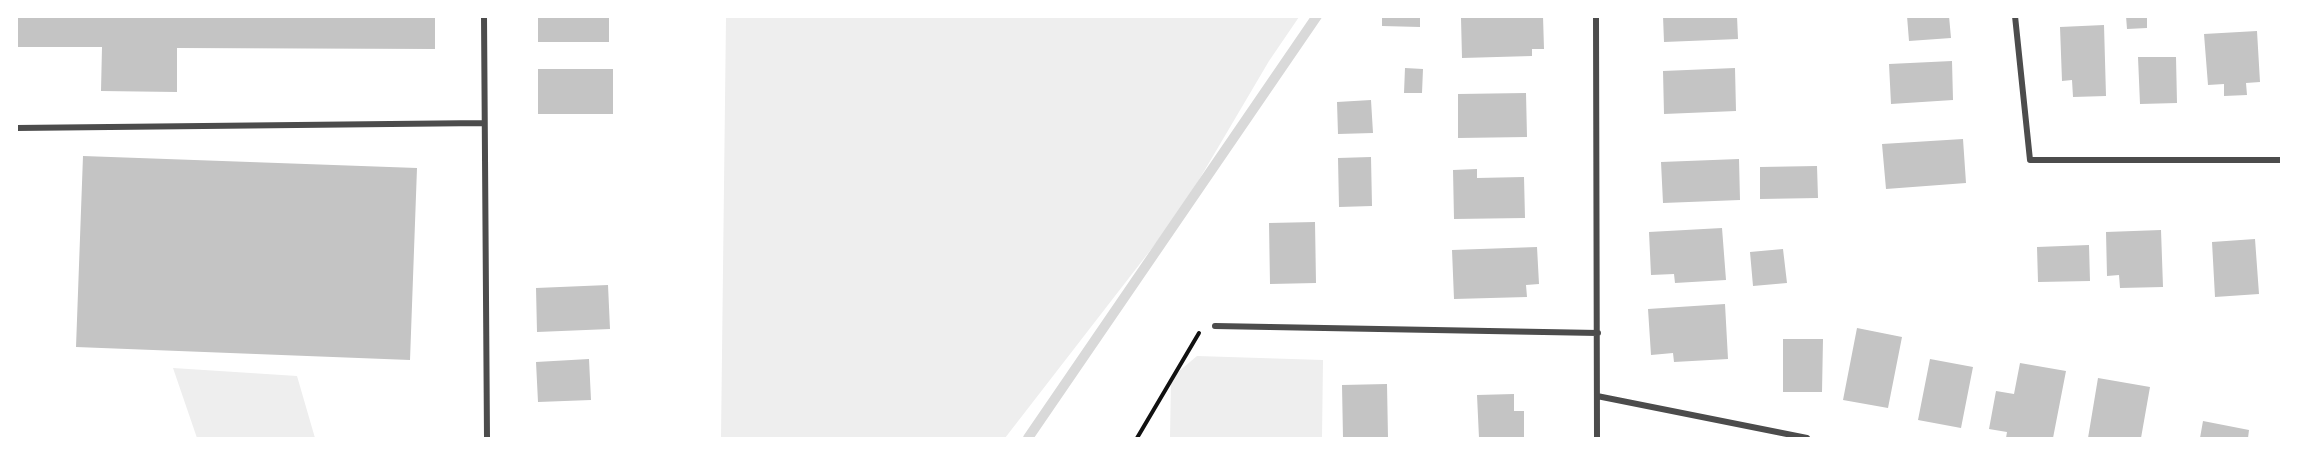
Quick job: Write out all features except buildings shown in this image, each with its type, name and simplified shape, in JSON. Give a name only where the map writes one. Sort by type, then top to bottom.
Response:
[{"type":"street","points":[[484,16],[488,438]]},
{"type":"street","points":[[1596,16],[1597,438]]},
{"type":"street","points":[[2015,16],[2030,160],[2282,160]]},
{"type":"street","points":[[16,128],[484,123]]},
{"type":"street","points":[[1215,326],[1598,333]]},
{"type":"street","points":[[1598,396],[1807,438]]},
{"type":"path","points":[[1137,438],[1193,340],[1200,332],[1215,326]]},
{"type":"shaded area","points":[[726,16],[1299,17],[1269,61],[1180,212],[1005,438],[721,438]]},
{"type":"shaded area","points":[[1197,356],[1323,360],[1322,438],[1170,438],[1171,378]]},
{"type":"shaded area","points":[[173,368],[297,376],[315,438],[197,438]]},
{"type":"waterway","points":[[1028,438],[1317,16]]}]
